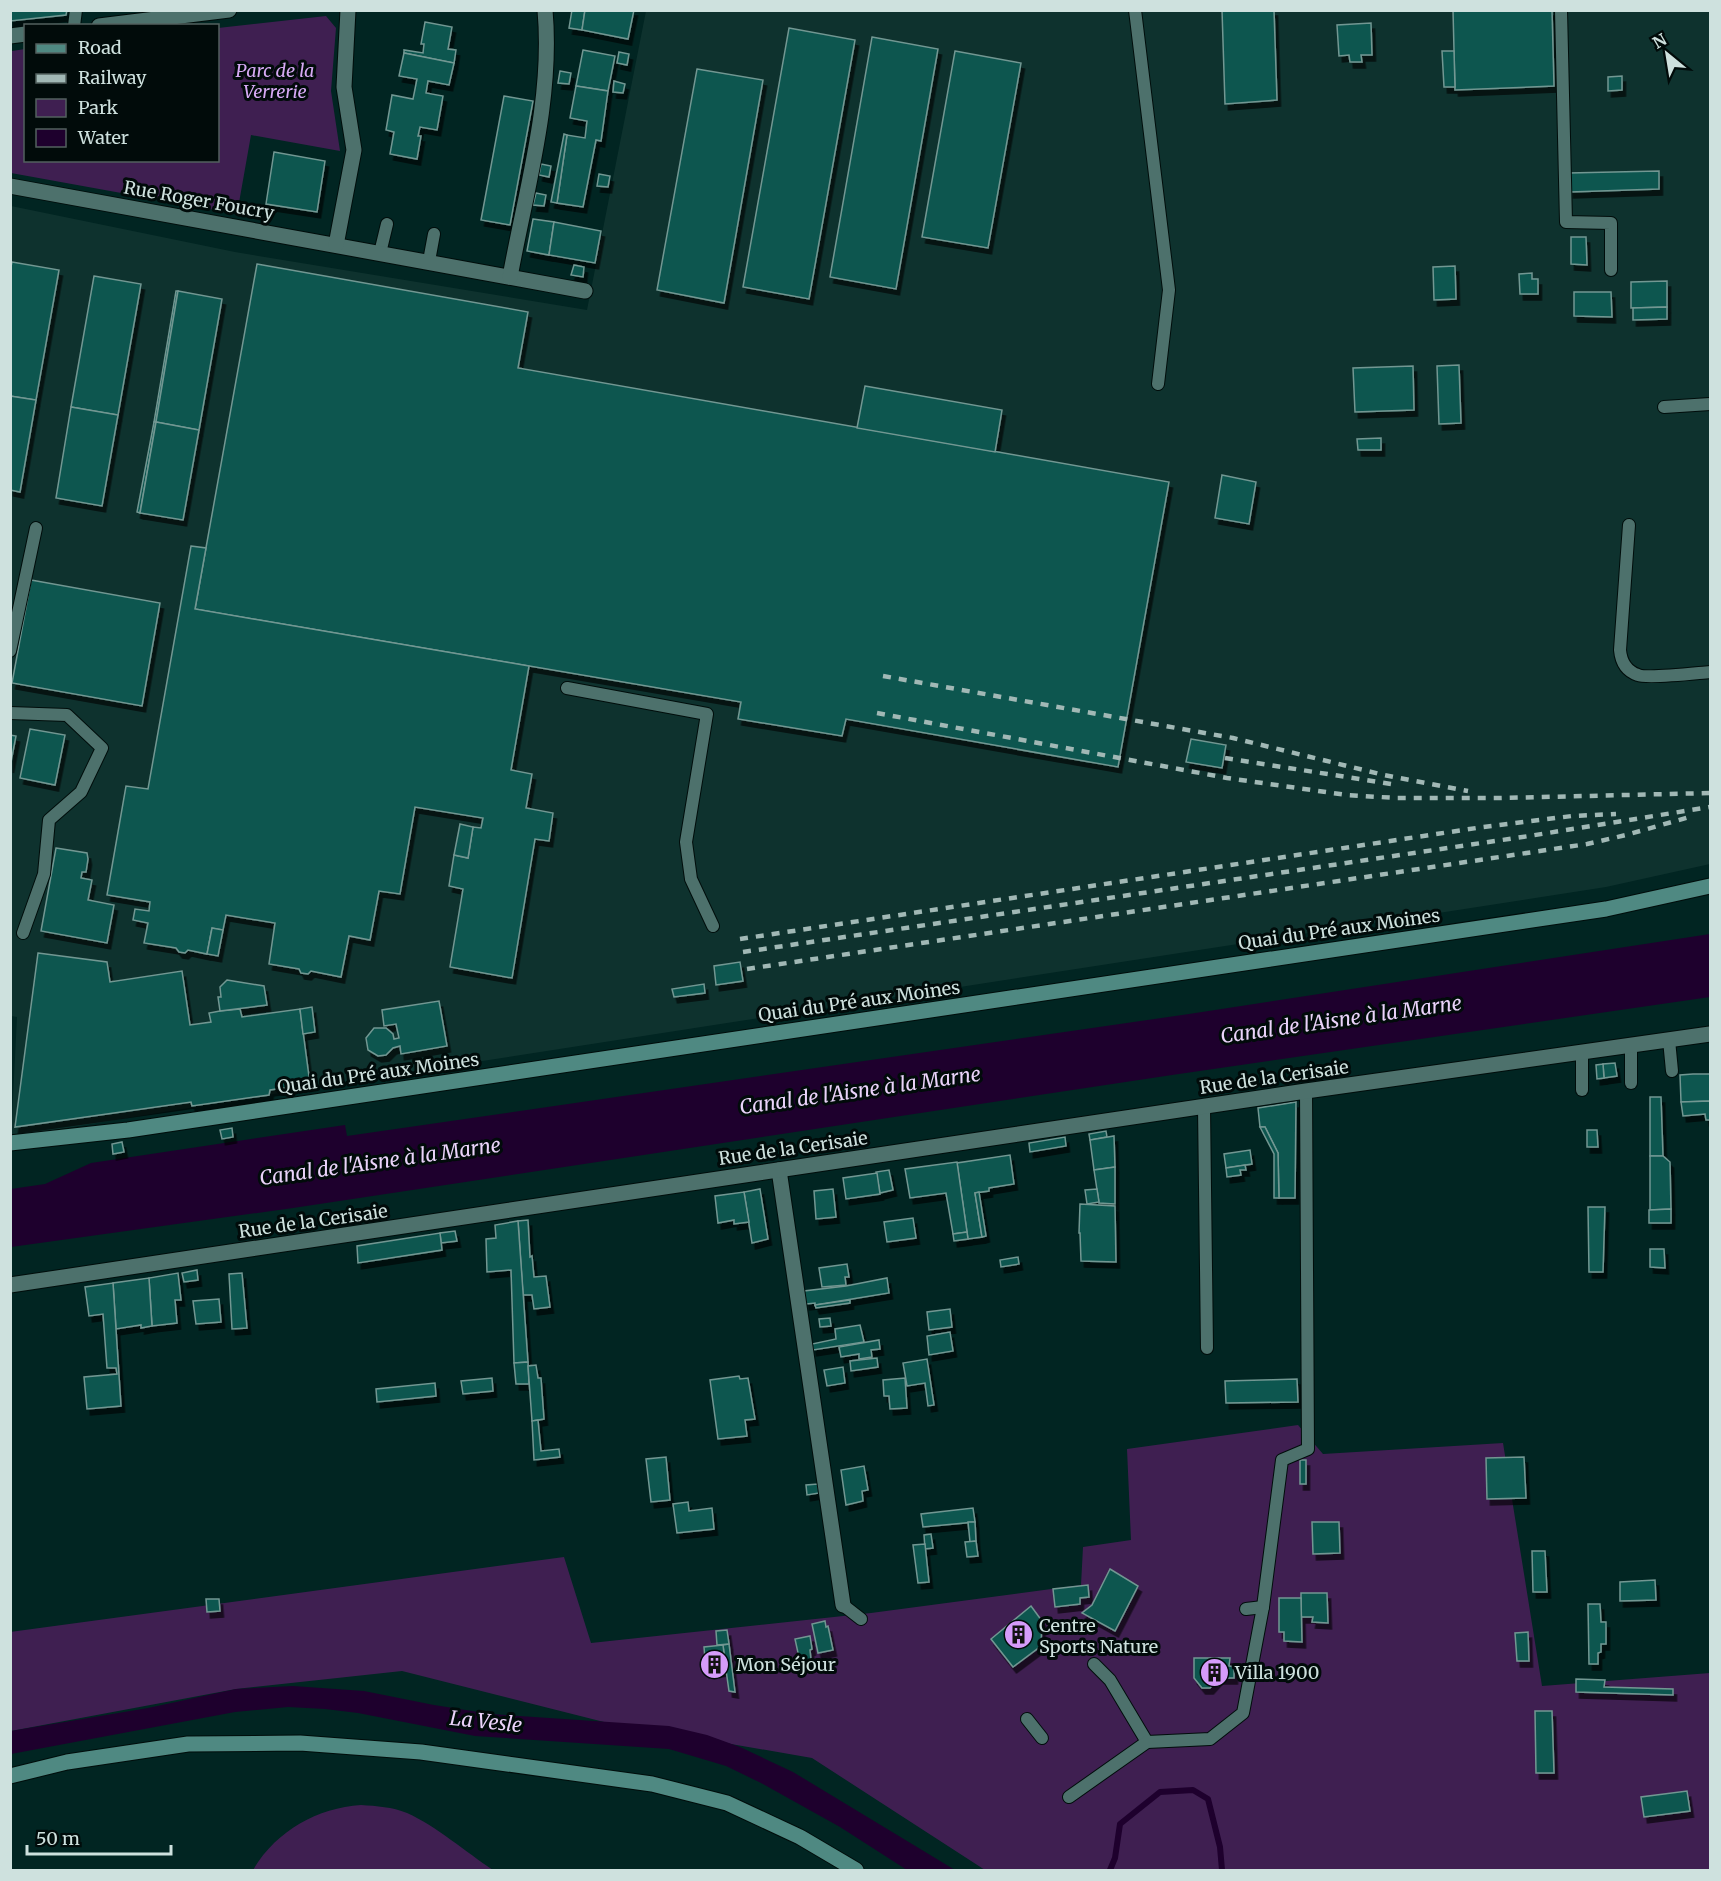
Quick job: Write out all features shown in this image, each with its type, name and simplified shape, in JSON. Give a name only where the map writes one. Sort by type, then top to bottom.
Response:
[{"type":"street","points":[[109,24],[156,15],[229,10]]},
{"type":"street","points":[[336,245],[354,150],[344,87],[348,10]]},
{"type":"street","points":[[510,277],[542,112],[548,36],[545,10]]},
{"type":"street","name":"Rue Roger Foucry","points":[[10,186],[585,291]]},
{"type":"street","name":"Quai du Pré aux Moines","points":[[10,1143],[140,1128],[1594,911],[1710,886]]},
{"type":"street","name":"Rue de la Cerisaie","points":[[10,1285],[1306,1091],[1710,1034]]},
{"type":"street","points":[[779,1170],[843,1605]]},
{"type":"street","points":[[10,1776],[67,1762],[188,1744],[300,1743],[421,1752],[652,1784],[727,1803],[800,1837],[856,1870]]},
{"type":"lane","points":[[1135,10],[1169,290],[1158,384]]},
{"type":"lane","points":[[1561,10],[1566,222],[1611,223],[1611,270]]},
{"type":"lane","points":[[380,253],[387,224]]},
{"type":"lane","points":[[429,261],[434,234]]},
{"type":"lane","points":[[1664,406],[1710,404]]},
{"type":"lane","points":[[1629,525],[1621,661],[1629,670],[1640,676],[1710,672]]},
{"type":"lane","points":[[10,651],[36,528]]},
{"type":"lane","points":[[567,688],[707,714],[686,842],[691,879],[713,926]]},
{"type":"lane","points":[[10,713],[67,715],[102,748],[81,792],[49,820],[44,874],[23,933]]},
{"type":"lane","points":[[1669,1040],[1671,1071]]},
{"type":"lane","points":[[1631,1046],[1631,1083]]},
{"type":"lane","points":[[1582,1053],[1582,1090]]},
{"type":"lane","points":[[1070,1797],[1147,1742],[1210,1739],[1243,1713],[1263,1607],[1282,1460],[1308,1449],[1306,1091]]},
{"type":"lane","points":[[1204,1107],[1207,1348]]},
{"type":"lane","points":[[843,1605],[861,1619]]},
{"type":"lane","points":[[1246,1609],[1263,1607]]},
{"type":"lane","points":[[1094,1664],[1110,1680],[1147,1742]]},
{"type":"lane","points":[[1027,1719],[1042,1738]]},
{"type":"shaded area","points":[[646,11],[1710,11],[1710,864],[1606,887],[385,1076],[11,1137],[17,1017],[11,1016],[11,206],[235,252],[587,310]]},
{"type":"green space","name":"Parc de la Verrerie","points":[[326,16],[336,28],[331,91],[340,151],[251,135],[237,214],[11,173],[12,51],[24,49],[24,162],[219,162],[219,28]]},
{"type":"green space","points":[[1298,1425],[1323,1454],[1503,1443],[1542,1686],[1710,1673],[1710,1870],[985,1870],[812,1758],[604,1722],[402,1671],[236,1689],[11,1731],[10,1632],[564,1557],[591,1643],[871,1613],[1081,1585],[1083,1547],[1131,1540],[1127,1449]]},
{"type":"green space","points":[[361,1805],[390,1808],[418,1818],[493,1870],[253,1870],[273,1844],[299,1824],[329,1811]]},
{"type":"water","name":"Canal de l'Aisne à la Marne","points":[[1710,934],[1710,997],[1172,1075],[293,1208],[11,1247],[11,1189],[45,1184],[91,1163],[345,1125],[347,1136],[1189,1014]]},
{"type":"water","name":"La Vesle","points":[[293,1686],[364,1691],[491,1714],[669,1726],[707,1735],[740,1747],[793,1772],[955,1870],[907,1870],[840,1827],[761,1783],[726,1766],[669,1749],[475,1736],[358,1713],[288,1707],[235,1712],[11,1754],[11,1731],[148,1708],[236,1689]]},
{"type":"building","points":[[10,10],[67,10],[66,15],[10,21]]},
{"type":"building","points":[[572,10],[585,10],[582,30],[569,28]]},
{"type":"building","points":[[585,10],[634,10],[628,39],[582,30]]},
{"type":"building","points":[[1222,10],[1274,10],[1277,100],[1225,104]]},
{"type":"building","points":[[1453,10],[1552,10],[1554,86],[1455,90]]},
{"type":"building","points":[[425,22],[452,27],[448,49],[456,50],[454,63],[404,53],[404,50],[423,53],[424,44],[421,44]]},
{"type":"building","points":[[1371,23],[1372,55],[1361,55],[1362,62],[1350,62],[1349,55],[1339,56],[1337,25]]},
{"type":"building","points":[[789,28],[855,40],[809,299],[743,287]]},
{"type":"building","points":[[872,37],[938,49],[896,289],[830,277]]},
{"type":"building","points":[[583,50],[615,56],[608,91],[576,86]]},
{"type":"building","points":[[955,51],[1021,63],[988,248],[922,237]]},
{"type":"building","points":[[1442,51],[1454,51],[1455,87],[1444,87]]},
{"type":"building","points":[[619,52],[629,54],[627,65],[617,63]]},
{"type":"building","points":[[404,53],[454,63],[449,85],[428,81],[426,93],[443,96],[437,130],[420,127],[418,136],[421,136],[417,159],[390,154],[394,132],[386,130],[392,95],[413,99],[417,79],[399,76]]},
{"type":"building","points":[[697,69],[763,80],[724,303],[657,290]]},
{"type":"building","points":[[560,71],[571,73],[569,84],[558,83]]},
{"type":"building","points":[[1622,76],[1622,90],[1608,91],[1608,77]]},
{"type":"building","points":[[614,81],[625,84],[623,93],[613,92]]},
{"type":"building","points":[[576,86],[608,91],[601,141],[596,140],[583,207],[557,203],[567,135],[585,138],[587,121],[570,118]]},
{"type":"building","points":[[504,96],[533,101],[510,225],[481,220]]},
{"type":"building","points":[[564,134],[567,135],[557,203],[551,202]]},
{"type":"building","points":[[274,152],[325,161],[317,212],[266,204]]},
{"type":"building","points":[[541,164],[551,166],[549,177],[539,175]]},
{"type":"building","points":[[1659,171],[1659,189],[1570,192],[1569,173]]},
{"type":"building","points":[[599,174],[610,176],[608,187],[597,186]]},
{"type":"building","points":[[536,193],[546,195],[544,206],[533,205]]},
{"type":"building","points":[[533,219],[554,222],[549,255],[527,251]]},
{"type":"building","points":[[554,222],[601,231],[595,263],[549,255]]},
{"type":"building","points":[[1571,237],[1586,237],[1587,265],[1571,264]]},
{"type":"building","points":[[12,262],[59,270],[36,400],[10,396],[10,271]]},
{"type":"building","points":[[257,264],[528,312],[518,368],[1169,482],[1118,767],[846,719],[842,736],[738,719],[741,702],[195,609]]},
{"type":"building","points":[[574,265],[584,267],[583,277],[571,275]]},
{"type":"building","points":[[1455,266],[1456,299],[1434,300],[1433,267]]},
{"type":"building","points":[[1532,273],[1532,279],[1538,279],[1538,294],[1520,294],[1519,274]]},
{"type":"building","points":[[94,276],[141,284],[118,415],[71,407]]},
{"type":"building","points":[[1667,281],[1667,307],[1631,308],[1631,282]]},
{"type":"building","points":[[176,291],[178,291],[156,422],[154,422]]},
{"type":"building","points":[[178,291],[222,299],[199,430],[156,422]]},
{"type":"building","points":[[1574,292],[1611,292],[1612,317],[1574,316]]},
{"type":"building","points":[[1667,307],[1667,319],[1633,320],[1633,308]]},
{"type":"building","points":[[1459,365],[1461,423],[1439,424],[1437,366]]},
{"type":"building","points":[[1413,366],[1414,410],[1355,412],[1353,368]]},
{"type":"building","points":[[865,386],[1002,410],[995,452],[857,428]]},
{"type":"building","points":[[10,396],[36,400],[20,492],[10,490]]},
{"type":"building","points":[[71,407],[118,415],[102,506],[56,498]]},
{"type":"building","points":[[154,422],[156,422],[140,513],[137,512]]},
{"type":"building","points":[[156,422],[199,430],[183,520],[140,513]]},
{"type":"building","points":[[1381,438],[1381,450],[1358,450],[1357,439]]},
{"type":"building","points":[[1222,475],[1256,482],[1249,524],[1215,518]]},
{"type":"building","points":[[191,546],[206,548],[195,609],[529,666],[511,770],[532,774],[526,808],[553,813],[549,841],[535,839],[512,978],[450,967],[463,889],[449,886],[454,855],[468,858],[473,827],[481,828],[483,818],[415,807],[400,894],[379,891],[370,940],[349,936],[341,977],[311,971],[308,974],[301,973],[299,969],[269,964],[275,923],[226,915],[223,930],[212,928],[207,954],[188,950],[185,953],[179,952],[176,948],[144,943],[148,923],[133,920],[135,909],[149,911],[150,902],[107,895],[126,786],[148,789]]},
{"type":"building","points":[[31,580],[160,603],[142,706],[12,683]]},
{"type":"building","points":[[30,729],[65,735],[55,785],[20,778]]},
{"type":"building","points":[[10,735],[16,736],[10,767]]},
{"type":"building","points":[[1191,739],[1226,745],[1222,768],[1186,762]]},
{"type":"building","points":[[460,824],[473,827],[468,858],[454,855]]},
{"type":"building","points":[[56,848],[87,853],[86,872],[82,872],[81,878],[92,880],[88,900],[114,905],[107,943],[41,931]]},
{"type":"building","points":[[212,928],[223,930],[218,956],[207,954]]},
{"type":"building","points":[[38,953],[107,962],[110,982],[182,971],[190,1025],[211,1022],[209,1013],[220,1011],[240,1009],[242,1017],[300,1009],[310,1084],[270,1090],[269,1095],[192,1106],[191,1102],[15,1127]]},
{"type":"building","points":[[740,962],[743,981],[716,985],[714,966]]},
{"type":"building","points":[[227,980],[264,986],[267,1005],[220,1011],[218,997],[221,997],[220,987]]},
{"type":"building","points":[[704,984],[705,993],[674,997],[672,989]]},
{"type":"building","points":[[439,1001],[447,1046],[401,1054],[400,1046],[393,1048],[386,1055],[378,1056],[368,1050],[366,1038],[374,1028],[386,1028],[393,1034],[394,1039],[399,1038],[396,1024],[384,1026],[382,1010]]},
{"type":"building","points":[[312,1007],[315,1032],[303,1034],[300,1009]]},
{"type":"building","points":[[1615,1063],[1617,1076],[1604,1078],[1603,1064]]},
{"type":"building","points":[[1603,1064],[1604,1078],[1597,1079],[1596,1065]]},
{"type":"building","points":[[1710,1074],[1710,1101],[1681,1102],[1680,1075]]},
{"type":"building","points":[[1650,1097],[1661,1097],[1663,1156],[1650,1156]]},
{"type":"building","points":[[1710,1101],[1710,1120],[1706,1120],[1705,1114],[1683,1116],[1681,1102]]},
{"type":"building","points":[[1296,1102],[1295,1198],[1279,1198],[1278,1153],[1265,1127],[1260,1127],[1258,1108]]},
{"type":"building","points":[[1260,1127],[1265,1127],[1278,1153],[1279,1198],[1274,1198],[1274,1154]]},
{"type":"building","points":[[232,1128],[233,1137],[222,1139],[220,1130]]},
{"type":"building","points":[[1587,1130],[1597,1130],[1598,1147],[1587,1147]]},
{"type":"building","points":[[1106,1131],[1107,1137],[1090,1140],[1089,1134]]},
{"type":"building","points":[[1114,1136],[1115,1167],[1094,1170],[1090,1140]]},
{"type":"building","points":[[1065,1137],[1066,1146],[1030,1152],[1029,1143]]},
{"type":"building","points":[[122,1142],[124,1152],[113,1154],[112,1144]]},
{"type":"building","points":[[1250,1150],[1252,1164],[1226,1168],[1224,1154]]},
{"type":"building","points":[[1010,1155],[1014,1184],[975,1193],[982,1237],[968,1239],[957,1163]]},
{"type":"building","points":[[1650,1156],[1663,1156],[1670,1162],[1671,1209],[1650,1210]]},
{"type":"building","points":[[957,1162],[967,1232],[953,1234],[946,1193],[910,1198],[905,1169]]},
{"type":"building","points":[[1245,1165],[1246,1170],[1240,1170],[1241,1175],[1227,1177],[1226,1168]]},
{"type":"building","points":[[1115,1167],[1115,1204],[1099,1203],[1094,1170]]},
{"type":"building","points":[[889,1170],[893,1190],[880,1193],[876,1172]]},
{"type":"building","points":[[877,1173],[880,1194],[846,1199],[843,1178]]},
{"type":"building","points":[[760,1189],[768,1239],[752,1243],[744,1192]]},
{"type":"building","points":[[833,1189],[836,1217],[816,1219],[814,1191]]},
{"type":"building","points":[[1097,1189],[1099,1202],[1087,1204],[1085,1190]]},
{"type":"building","points":[[744,1192],[749,1222],[734,1224],[734,1220],[718,1223],[715,1196]]},
{"type":"building","points":[[979,1192],[986,1236],[982,1237],[975,1193]]},
{"type":"building","points":[[1080,1204],[1115,1206],[1116,1262],[1081,1261]]},
{"type":"building","points":[[1588,1207],[1605,1207],[1603,1272],[1589,1272]]},
{"type":"building","points":[[1671,1209],[1671,1223],[1649,1223],[1649,1210]]},
{"type":"building","points":[[913,1218],[916,1238],[887,1242],[884,1222]]},
{"type":"building","points":[[528,1220],[530,1257],[532,1256],[534,1277],[546,1276],[550,1307],[534,1309],[532,1295],[523,1295],[518,1221]]},
{"type":"building","points":[[518,1221],[528,1362],[514,1363],[511,1270],[487,1272],[486,1239],[496,1238],[495,1225]]},
{"type":"building","points":[[455,1231],[457,1241],[441,1243],[440,1233]]},
{"type":"building","points":[[967,1232],[968,1239],[954,1241],[953,1234]]},
{"type":"building","points":[[440,1233],[442,1250],[358,1263],[357,1246]]},
{"type":"building","points":[[1650,1249],[1664,1249],[1665,1268],[1650,1267]]},
{"type":"building","points":[[1018,1257],[1019,1264],[1001,1267],[1000,1260]]},
{"type":"building","points":[[847,1264],[849,1277],[845,1277],[846,1285],[822,1287],[819,1268]]},
{"type":"building","points":[[197,1270],[198,1280],[184,1282],[182,1273]]},
{"type":"building","points":[[178,1273],[181,1300],[175,1300],[177,1323],[152,1326],[149,1278]]},
{"type":"building","points":[[242,1273],[247,1328],[232,1329],[229,1274]]},
{"type":"building","points":[[149,1278],[152,1326],[141,1328],[141,1325],[116,1329],[113,1283]]},
{"type":"building","points":[[887,1278],[889,1293],[815,1305],[815,1303],[806,1304],[804,1291]]},
{"type":"building","points":[[113,1283],[121,1406],[87,1409],[84,1377],[117,1374],[116,1368],[107,1368],[103,1314],[89,1316],[85,1287]]},
{"type":"building","points":[[219,1299],[221,1322],[196,1324],[193,1301]]},
{"type":"building","points":[[850,1300],[850,1303],[816,1308],[815,1305]]},
{"type":"building","points":[[950,1309],[952,1327],[929,1330],[927,1312]]},
{"type":"building","points":[[830,1318],[831,1326],[820,1327],[819,1319]]},
{"type":"building","points":[[860,1325],[864,1342],[813,1350],[812,1344],[836,1339],[835,1329]]},
{"type":"building","points":[[950,1332],[953,1351],[929,1355],[927,1336]]},
{"type":"building","points":[[879,1340],[880,1349],[871,1350],[872,1357],[859,1359],[859,1354],[841,1357],[839,1347]]},
{"type":"building","points":[[877,1358],[878,1367],[851,1371],[850,1361]]},
{"type":"building","points":[[927,1359],[934,1405],[928,1406],[925,1383],[907,1386],[903,1363]]},
{"type":"building","points":[[528,1362],[529,1384],[516,1384],[514,1363]]},
{"type":"building","points":[[536,1365],[538,1378],[541,1378],[544,1419],[532,1421],[528,1366]]},
{"type":"building","points":[[843,1367],[845,1383],[827,1386],[824,1370]]},
{"type":"building","points":[[739,1376],[740,1379],[748,1378],[755,1419],[745,1420],[747,1436],[718,1439],[710,1380]]},
{"type":"building","points":[[492,1378],[493,1391],[463,1394],[461,1381]]},
{"type":"building","points":[[905,1378],[907,1408],[890,1409],[889,1396],[884,1396],[883,1380]]},
{"type":"building","points":[[1297,1379],[1298,1402],[1226,1403],[1225,1381]]},
{"type":"building","points":[[435,1383],[436,1396],[377,1402],[376,1389]]},
{"type":"building","points":[[538,1420],[541,1451],[559,1449],[560,1457],[534,1460],[532,1421]]},
{"type":"building","points":[[666,1457],[670,1500],[651,1502],[646,1459]]},
{"type":"building","points":[[1524,1457],[1526,1498],[1487,1499],[1486,1458]]},
{"type":"building","points":[[1300,1460],[1306,1460],[1306,1484],[1300,1484]]},
{"type":"building","points":[[864,1466],[868,1490],[862,1491],[863,1501],[846,1505],[841,1470]]},
{"type":"building","points":[[818,1484],[819,1493],[807,1495],[806,1485]]},
{"type":"building","points":[[688,1502],[689,1511],[712,1508],[714,1529],[677,1533],[673,1504]]},
{"type":"building","points":[[973,1508],[975,1522],[923,1527],[921,1514]]},
{"type":"building","points":[[968,1522],[975,1522],[976,1541],[970,1542]]},
{"type":"building","points":[[1312,1522],[1339,1522],[1340,1553],[1313,1554]]},
{"type":"building","points":[[931,1534],[933,1548],[925,1549],[924,1535]]},
{"type":"building","points":[[976,1541],[978,1556],[967,1557],[965,1542]]},
{"type":"building","points":[[925,1544],[929,1582],[918,1583],[913,1545]]},
{"type":"building","points":[[1532,1551],[1545,1551],[1547,1592],[1533,1592]]},
{"type":"building","points":[[1110,1569],[1138,1586],[1115,1631],[1082,1613],[1092,1605]]},
{"type":"building","points":[[1655,1580],[1656,1600],[1620,1601],[1620,1582]]},
{"type":"building","points":[[1088,1585],[1089,1597],[1080,1598],[1080,1604],[1055,1607],[1053,1589]]},
{"type":"building","points":[[1301,1593],[1327,1593],[1328,1623],[1312,1622],[1313,1617],[1301,1617]]},
{"type":"building","points":[[1279,1598],[1301,1598],[1302,1642],[1284,1641],[1284,1632],[1279,1632]]},
{"type":"building","points":[[206,1599],[219,1599],[220,1611],[207,1612]]},
{"type":"building","points":[[1588,1604],[1600,1604],[1601,1622],[1606,1622],[1606,1644],[1601,1644],[1598,1664],[1589,1664]]},
{"type":"building","name":"Centre Sports Nature","points":[[1031,1606],[1042,1621],[1041,1646],[1013,1667],[991,1639]]},
{"type":"building","points":[[825,1621],[833,1650],[818,1653],[812,1624]]},
{"type":"building","points":[[727,1630],[729,1644],[717,1645],[716,1631]]},
{"type":"building","points":[[1528,1632],[1529,1661],[1517,1661],[1515,1633]]},
{"type":"building","points":[[810,1636],[811,1660],[800,1662],[795,1639]]},
{"type":"building","points":[[729,1644],[735,1692],[729,1691],[726,1670],[723,1645]]},
{"type":"building","name":"Mon Séjour","points":[[723,1645],[726,1670],[706,1672],[704,1647]]},
{"type":"building","name":"Villa 1900","points":[[1194,1658],[1230,1658],[1229,1666],[1234,1667],[1234,1678],[1219,1678],[1210,1688],[1202,1688],[1194,1678]]},
{"type":"building","points":[[1576,1679],[1605,1680],[1604,1687],[1673,1689],[1673,1695],[1576,1692]]},
{"type":"building","points":[[1535,1711],[1552,1711],[1554,1773],[1536,1773]]},
{"type":"building","points":[[1687,1791],[1690,1811],[1644,1817],[1641,1797]]},
{"type":"waterway","points":[[1110,1870],[1115,1858],[1120,1824],[1160,1792],[1193,1790],[1208,1799],[1220,1847],[1222,1870]]},
{"type":"railway","points":[[883,676],[1233,738],[1384,775],[1468,791]]},
{"type":"railway","points":[[877,713],[1227,778],[1347,795],[1396,798],[1501,798],[1710,793]]},
{"type":"railway","points":[[1225,758],[1391,784]]},
{"type":"railway","points":[[743,952],[1529,836],[1710,807]]},
{"type":"railway","points":[[740,939],[1483,827],[1572,816],[1616,814]]},
{"type":"railway","points":[[747,969],[1587,844],[1693,816]]},
{"type":"place","name":"Centre Sports Nature","points":[[1018,1635]]},
{"type":"place","name":"Mon Séjour","points":[[715,1664]]},
{"type":"place","name":"Villa 1900","points":[[1214,1672]]}]
